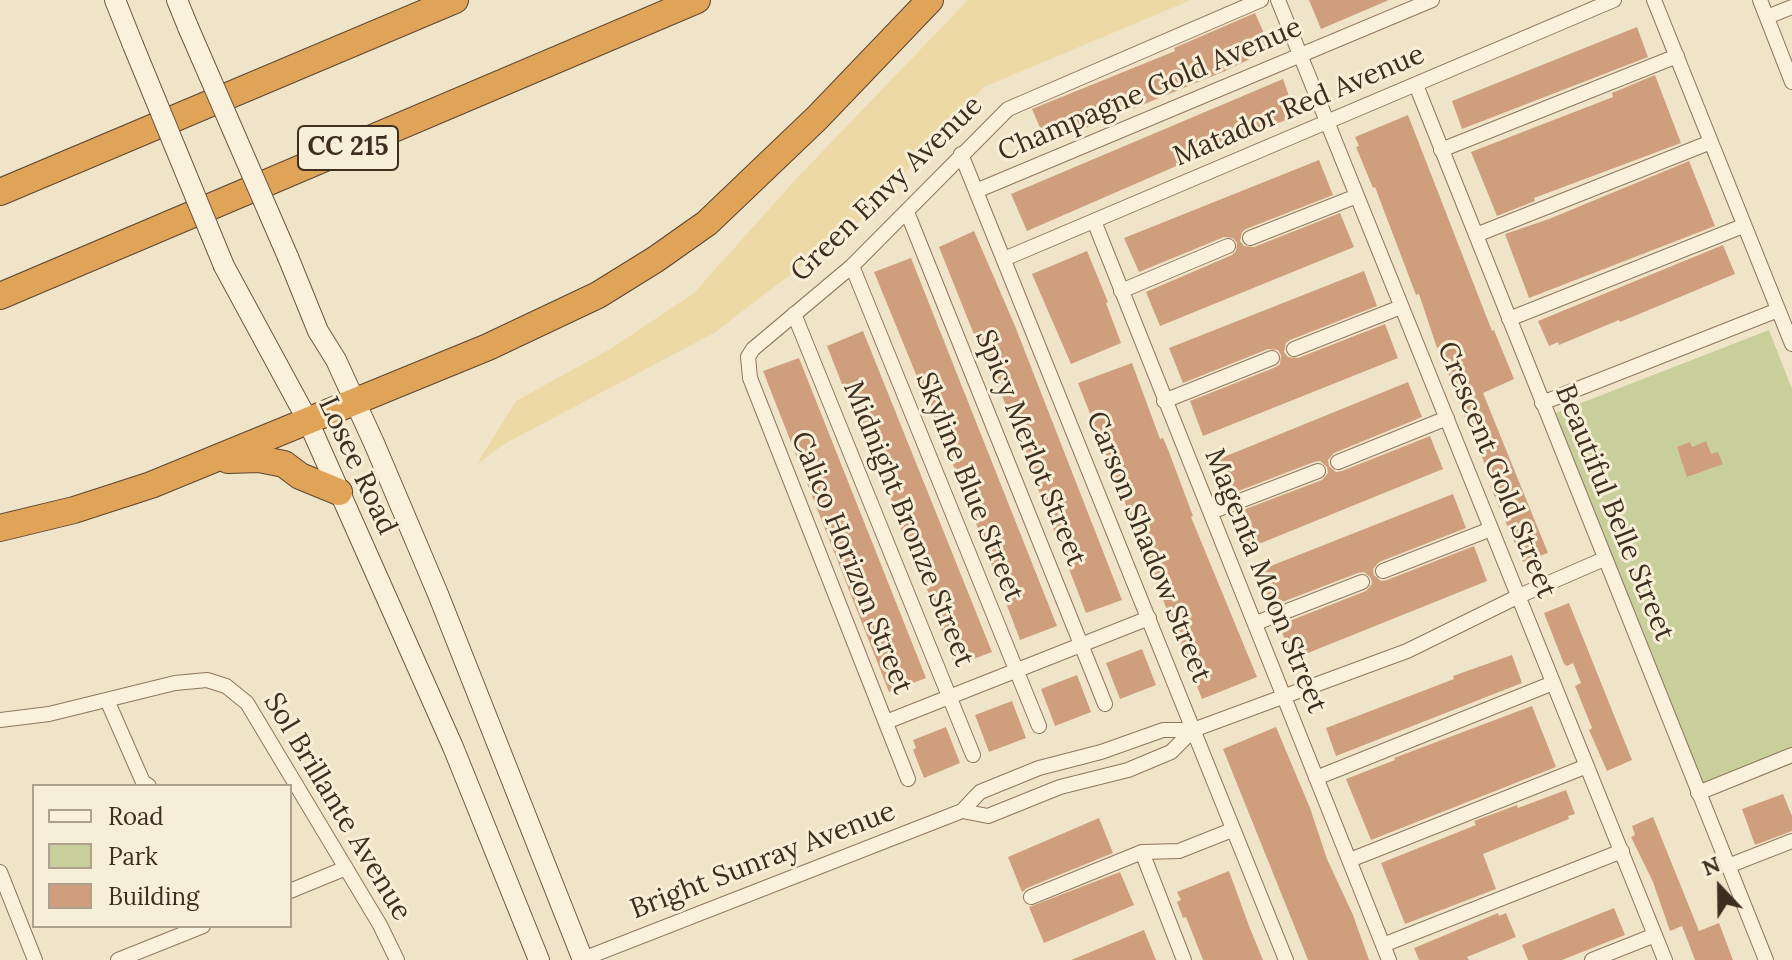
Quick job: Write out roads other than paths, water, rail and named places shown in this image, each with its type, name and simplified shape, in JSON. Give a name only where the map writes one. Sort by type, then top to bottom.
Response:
[{"type":"highway","points":[[0,192],[455,0]]},
{"type":"highway","name":"CC 215","points":[[0,296],[697,0]]},
{"type":"highway","points":[[0,528],[74,510],[151,485],[546,322],[598,295],[707,223],[817,118],[930,0]]},
{"type":"highway","points":[[213,460],[259,459],[284,464],[300,476],[339,492]]},
{"type":"main road","name":"Losee Road","points":[[115,0],[224,266],[308,421],[453,747],[539,960]]},
{"type":"main road","name":"Losee Road","points":[[177,0],[318,331],[336,360],[438,594],[583,959]]},
{"type":"street","name":"Green Envy Avenue","points":[[749,366],[748,357],[753,349],[852,266],[1008,109],[1261,0]]},
{"type":"street","name":"Crescent Gold Street","points":[[1278,0],[1665,960]]},
{"type":"street","name":"Champagne Gold Avenue","points":[[976,191],[1432,0]]},
{"type":"street","name":"Matador Red Avenue","points":[[1004,259],[1614,0]]},
{"type":"street","points":[[1654,0],[1792,344]]},
{"type":"street","points":[[1760,0],[1792,82]]},
{"type":"street","points":[[1767,17],[1792,7]]},
{"type":"street","points":[[1441,150],[1677,56]]},
{"type":"street","name":"Beautiful Belle Street","points":[[1416,85],[1766,960]]},
{"type":"street","points":[[1476,235],[1711,142]]},
{"type":"street","name":"Carson Shadow Street","points":[[961,154],[1286,960]]},
{"type":"street","points":[[1250,238],[1357,196]]},
{"type":"street","name":"Spicy Merlot Street","points":[[907,212],[1105,704]]},
{"type":"street","name":"Magenta Moon Street","points":[[1094,221],[1389,960]]},
{"type":"street","points":[[1509,319],[1743,226]]},
{"type":"street","points":[[1121,291],[1228,246]]},
{"type":"street","name":"Skyline Blue Street","points":[[852,266],[1039,726]]},
{"type":"street","points":[[1294,349],[1401,307]]},
{"type":"street","points":[[1542,403],[1778,310]]},
{"type":"street","name":"Midnight Bronze Street","points":[[794,314],[973,755]]},
{"type":"street","points":[[1164,401],[1272,358]]},
{"type":"street","name":"Calico Horizon Street","points":[[749,366],[750,378],[908,779]]},
{"type":"street","points":[[1338,462],[1447,418]]},
{"type":"street","points":[[1211,512],[1318,471]]},
{"type":"street","points":[[1383,571],[1491,529]]},
{"type":"street","points":[[1193,730],[1407,651],[1519,596],[1604,559]]},
{"type":"street","points":[[1256,623],[1362,582]]},
{"type":"street","points":[[886,722],[1149,618]]},
{"type":"street","name":"Sol Brillante Avenue","points":[[107,700],[175,683],[207,680],[226,686],[247,703],[397,960]]},
{"type":"street","points":[[1316,778],[1553,683]]},
{"type":"street","points":[[0,720],[49,714],[107,700],[146,784]]},
{"type":"street","name":"Bright Sunray Avenue","points":[[583,959],[962,811],[980,792],[1039,768],[1101,752],[1163,730],[1193,730]]},
{"type":"street","name":"Bright Sunray Avenue","points":[[962,811],[988,816],[1060,787],[1128,770],[1171,752],[1193,730]]},
{"type":"street","points":[[1698,793],[1792,755]]},
{"type":"street","points":[[1350,860],[1587,766]]},
{"type":"street","points":[[1031,897],[1142,852],[1179,851],[1232,830]]},
{"type":"street","points":[[1728,866],[1792,841]]},
{"type":"street","points":[[1383,945],[1622,851]]},
{"type":"street","points":[[1142,852],[1184,960]]},
{"type":"street","points":[[292,890],[346,868]]},
{"type":"street","points":[[0,872],[35,960]]},
{"type":"street","points":[[118,960],[198,928]]},
{"type":"street","points":[[1592,960],[1655,935]]}]
